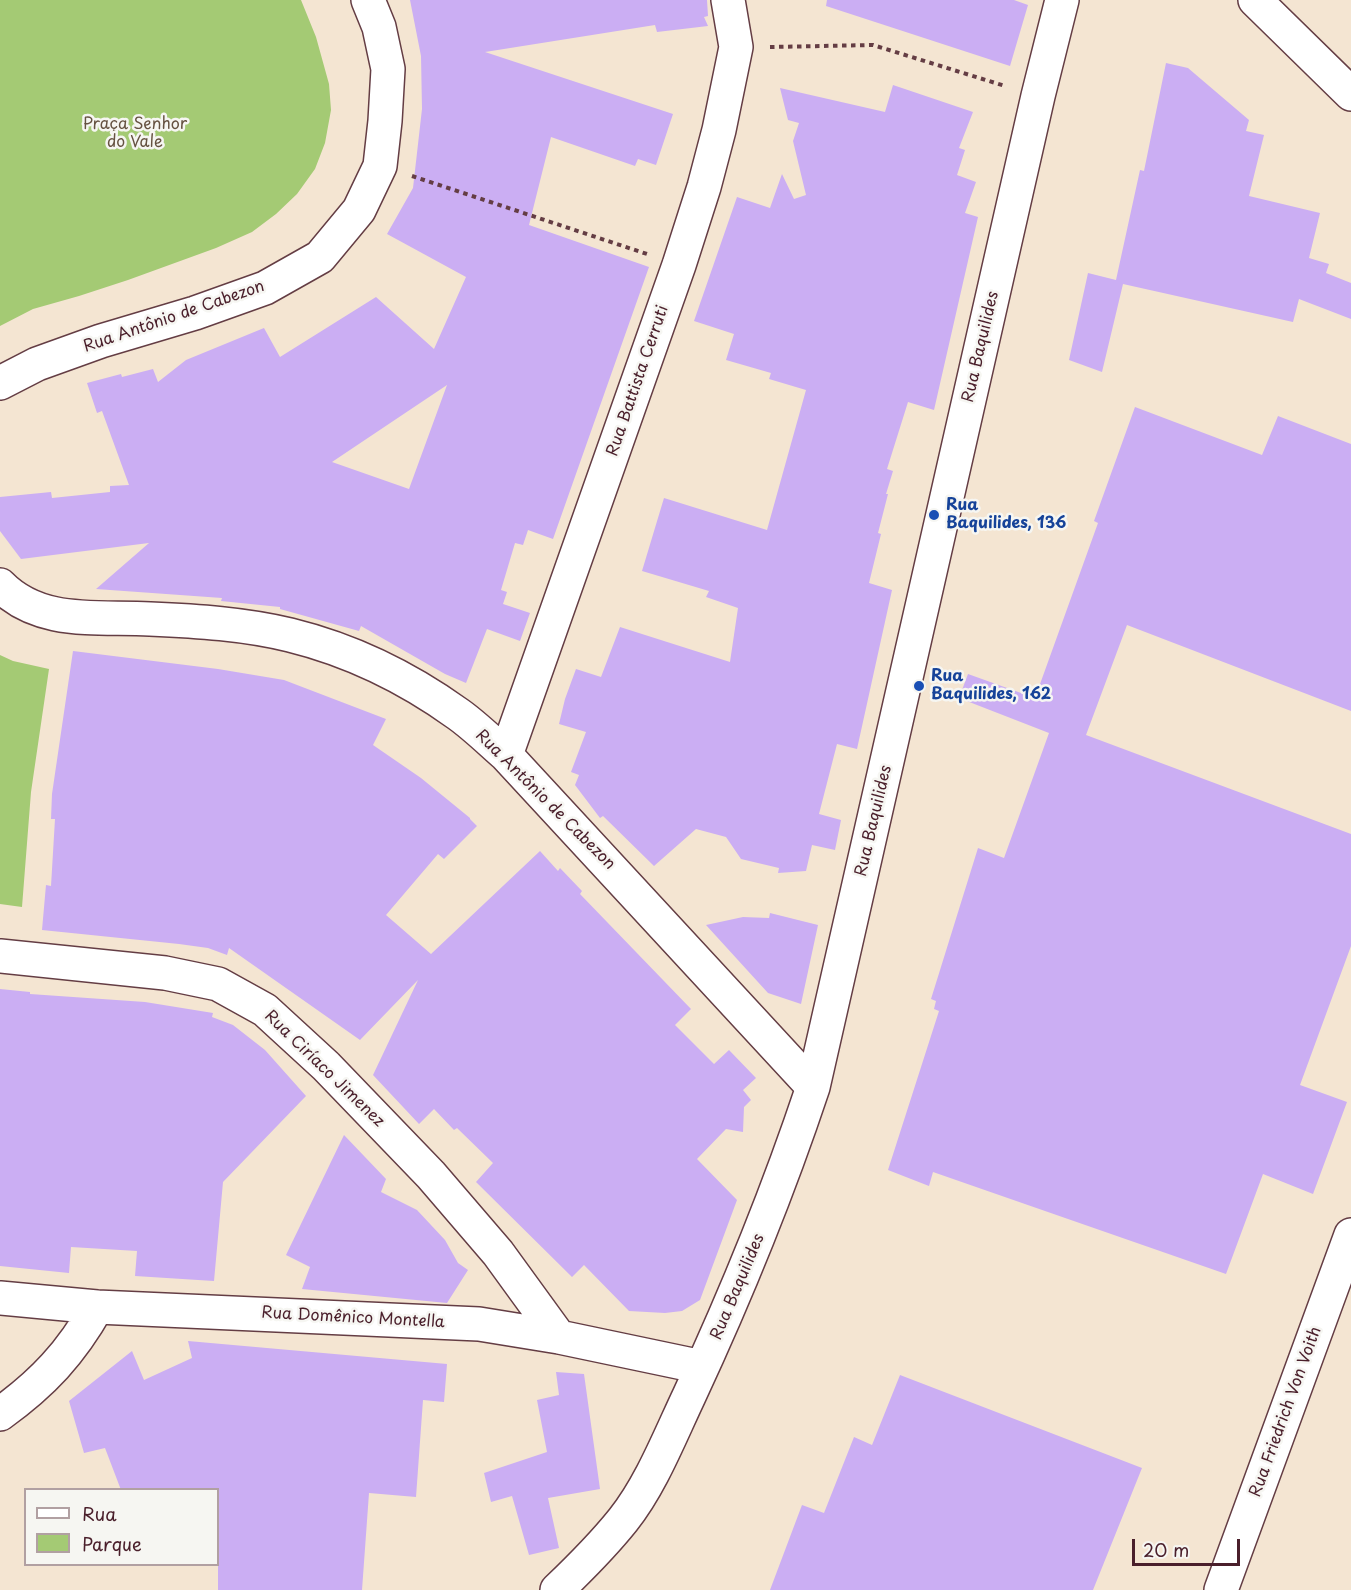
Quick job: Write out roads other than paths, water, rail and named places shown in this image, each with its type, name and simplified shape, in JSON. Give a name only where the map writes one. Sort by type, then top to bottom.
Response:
[{"type":"street","name":"Rua Antônio de Cabezon","points":[[0,383],[37,364],[101,341],[195,313],[265,288],[320,257],[359,210],[380,166],[388,69],[379,27],[368,0]]},
{"type":"street","name":"Rua Battista Cerruti","points":[[506,756],[679,265],[719,130],[736,47],[728,0]]},
{"type":"street","name":"Rua Baquilides","points":[[557,1590],[624,1519],[655,1468],[723,1324],[763,1228],[813,1087],[1038,96],[1062,0]]},
{"type":"street","points":[[1255,0],[1351,94]]},
{"type":"street","name":"Rua Antônio de Cabezon","points":[[0,585],[10,596],[30,608],[57,615],[216,623],[290,635],[354,656],[406,680],[460,715],[506,756],[813,1087]]},
{"type":"street","name":"Rua Ciríaco Jimenez","points":[[0,956],[165,973],[218,984],[265,1010],[326,1066],[431,1175],[498,1253],[559,1337]]},
{"type":"street","name":"Rua Friedrich Von Voith","points":[[1221,1590],[1351,1235]]},
{"type":"street","name":"Rua Domênico Montella","points":[[0,1298],[97,1307],[479,1324],[559,1337],[702,1367]]},
{"type":"street","points":[[0,1414],[36,1386],[61,1362],[81,1336],[97,1307]]},
{"type":"place","name":"Rua Baquilides, 136","points":[[934,515]]},
{"type":"place","name":"Rua Baquilides, 162","points":[[919,686]]},
{"type":"park label","name":"Praça Senhor do Vale","points":[[135,134]]}]
